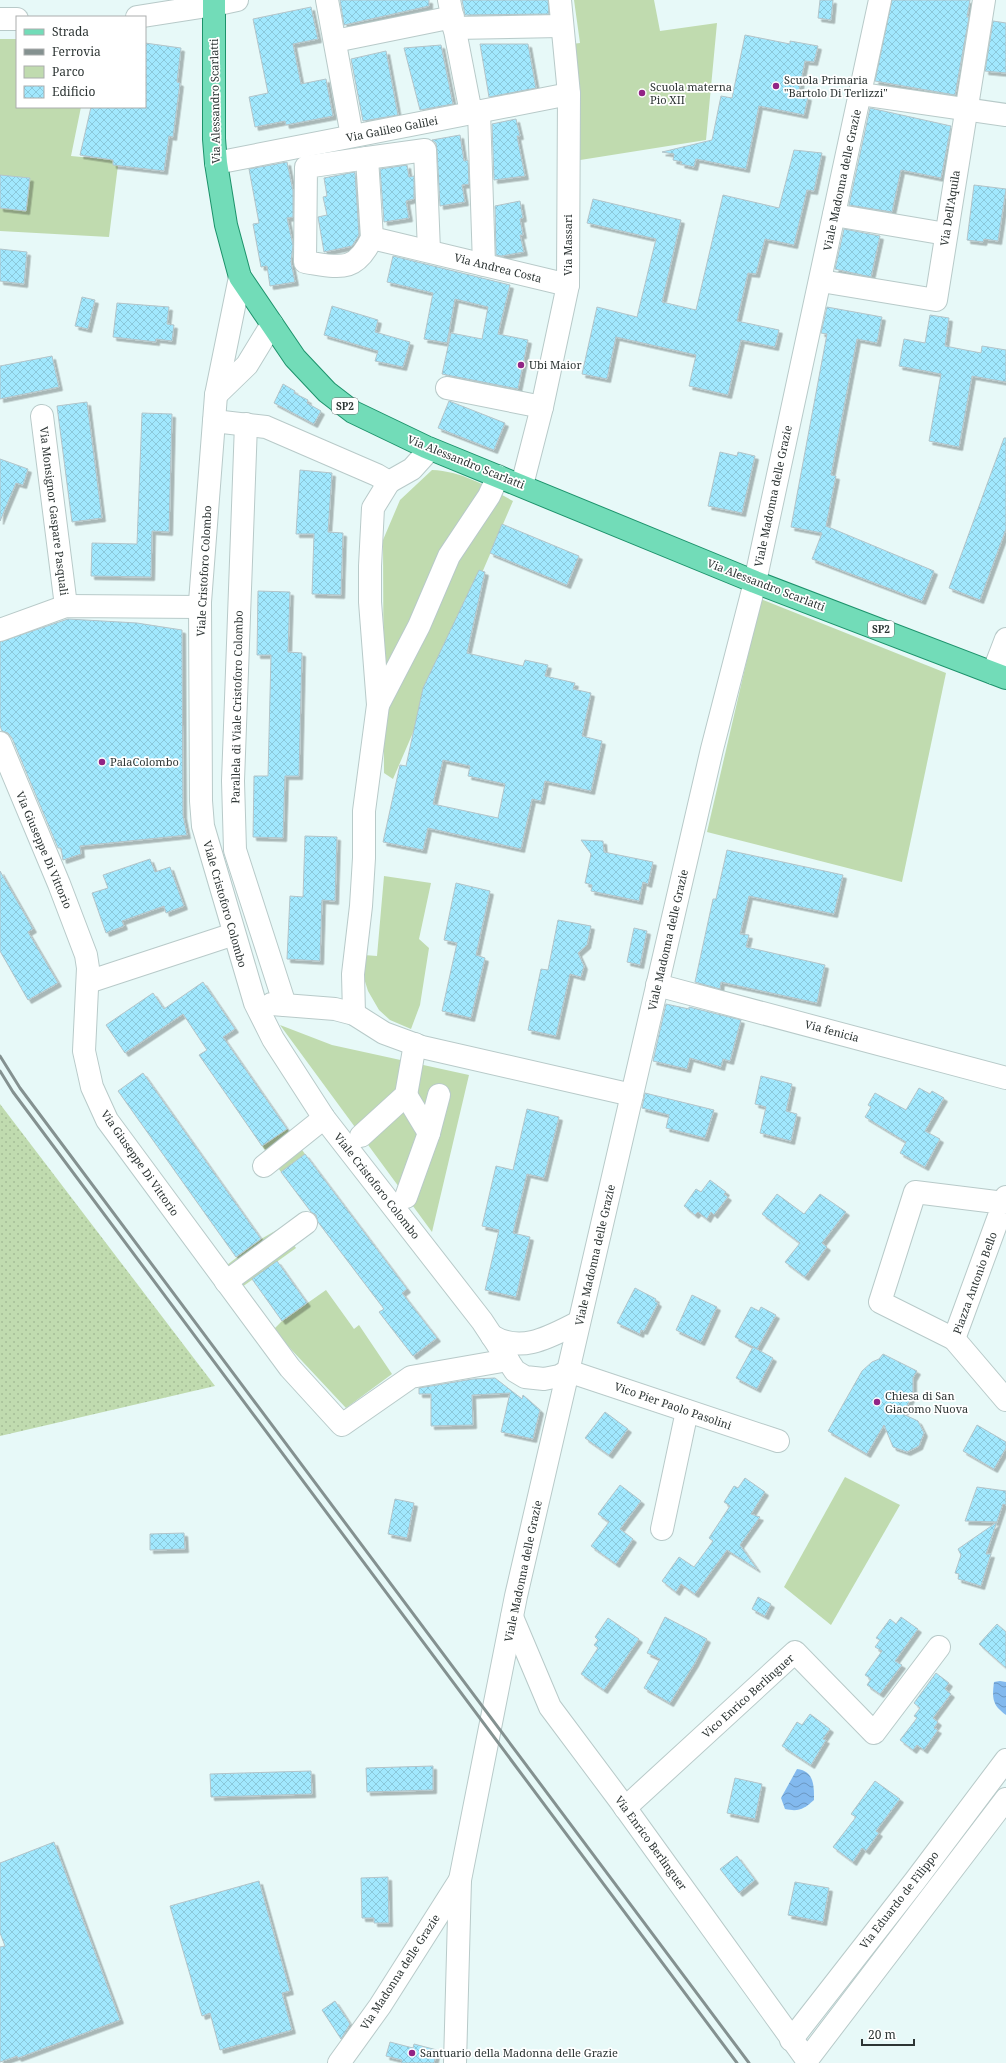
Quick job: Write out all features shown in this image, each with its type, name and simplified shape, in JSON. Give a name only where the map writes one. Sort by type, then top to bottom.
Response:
[{"type":"main road","name":"Via Alessandro Scarlatti","points":[[214,3],[214,139],[216,163],[226,225],[240,277],[295,358],[332,396],[353,412],[430,449],[522,485],[755,582],[1000,676]]},
{"type":"street","points":[[142,16],[237,0]]},
{"type":"street","points":[[327,0],[352,136]]},
{"type":"street","name":"Via Massari","points":[[522,485],[542,407],[568,285],[569,94],[560,0]]},
{"type":"street","name":"Viale Madonna delle Grazie","points":[[460,1880],[512,1617],[712,749],[755,582],[821,281],[880,0]]},
{"type":"street","name":"Via Dell'Aquila","points":[[821,281],[936,300],[984,0]]},
{"type":"street","points":[[335,41],[452,15],[562,26]]},
{"type":"street","points":[[452,15],[475,112],[484,265]]},
{"type":"street","points":[[0,19],[16,20]]},
{"type":"street","name":"Via Galileo Galilei","points":[[216,163],[569,94]]},
{"type":"street","points":[[861,94],[1006,116]]},
{"type":"street","points":[[429,121],[425,150],[429,251]]},
{"type":"street","points":[[368,158],[372,238],[366,252],[357,260],[341,268],[305,262],[306,167],[368,158],[425,150]]},
{"type":"street","points":[[834,215],[946,234]]},
{"type":"street","name":"Via Andrea Costa","points":[[372,238],[568,285]]},
{"type":"street","name":"Viale Cristoforo Colombo","points":[[240,277],[216,395],[200,607],[201,801],[203,826],[255,1003],[273,1039],[324,1118],[492,1336],[515,1371],[525,1377],[544,1394],[558,1415]]},
{"type":"street","points":[[216,395],[247,364],[272,324]]},
{"type":"street","points":[[446,388],[542,407]]},
{"type":"street","name":"Via Monsignor Gaspare Pasquali","points":[[42,416],[66,606]]},
{"type":"street","points":[[214,421],[266,427],[389,482]]},
{"type":"street","name":"Parallela di Viale Cristoforo Colombo","points":[[246,424],[233,781],[234,850],[286,1005]]},
{"type":"street","points":[[354,1014],[353,974],[361,906],[364,812],[378,705],[370,602],[373,508],[389,482],[412,468],[430,449]]},
{"type":"street","points":[[378,705],[419,626],[449,556],[489,496],[498,476]]},
{"type":"street","points":[[0,630],[66,606],[200,607]]},
{"type":"street","points":[[1000,676],[1006,639]]},
{"type":"street","name":"Via Giuseppe Di Vittorio","points":[[0,743],[80,936],[86,954],[88,982],[84,1051],[92,1087],[100,1106],[107,1120],[290,1368],[342,1425],[411,1377],[508,1360]]},
{"type":"street","points":[[88,982],[234,934]]},
{"type":"street","name":"Via fenicia","points":[[657,985],[1006,1078]]},
{"type":"street","points":[[255,1003],[335,1009],[354,1014],[384,1033],[415,1044],[632,1095]]},
{"type":"street","points":[[361,1136],[406,1094],[415,1044]]},
{"type":"street","points":[[406,1094],[429,1133]]},
{"type":"street","points":[[406,1197],[429,1133],[439,1095]]},
{"type":"street","points":[[264,1166],[324,1118]]},
{"type":"street","name":"Piazza Antonio Bello","points":[[914,1192],[1005,1200],[954,1339],[880,1302],[914,1192]]},
{"type":"street","points":[[226,1282],[306,1223]]},
{"type":"street","points":[[534,1342],[579,1322]]},
{"type":"street","points":[[492,1336],[502,1342],[516,1345],[544,1342],[555,1346],[564,1355],[569,1368],[559,1376],[544,1379],[525,1377]]},
{"type":"street","points":[[954,1339],[1006,1400]]},
{"type":"street","name":"Vico Pier Paolo Pasolini","points":[[569,1368],[778,1442]]},
{"type":"street","points":[[662,1529],[687,1411]]},
{"type":"street","name":"Via Enrico Berlinguer","points":[[512,1617],[550,1707],[807,2060]]},
{"type":"street","name":"Vico Enrico Berlinguer","points":[[625,1808],[795,1652],[874,1733],[939,1647]]},
{"type":"street","name":"Via Eduardo de Filippo","points":[[792,2040],[1006,1760]]},
{"type":"street","name":"Via Eduardo de Filippo","points":[[807,2060],[1006,1799]]},
{"type":"street","points":[[455,2063],[460,1880]]},
{"type":"street","name":"Via Madonna delle Grazie","points":[[339,2063],[380,2006],[460,1880]]},
{"type":"green space","name":"Scuola materna Pio XII","points":[[574,0],[654,0],[660,31],[717,23],[706,140],[574,161],[572,44],[580,43]]},
{"type":"green space","points":[[0,39],[16,39],[16,108],[81,108],[71,156],[113,160],[118,165],[109,237],[0,231],[0,208],[26,211],[30,178],[0,176]]},
{"type":"green space","points":[[432,470],[454,473],[484,485],[513,501],[393,779],[384,773],[383,540],[400,500]]},
{"type":"green space","points":[[761,599],[946,673],[902,882],[707,832]]},
{"type":"green space","points":[[384,876],[431,883],[419,939],[429,948],[420,1005],[411,1029],[390,1020],[379,1010],[368,991],[362,972],[364,955],[377,956]]},
{"type":"green space","points":[[280,1025],[332,1045],[469,1075],[432,1232]]},
{"type":"green space","points":[[0,1104],[215,1386],[0,1436]]},
{"type":"green space","points":[[287,1129],[305,1154],[281,1172],[262,1146]]},
{"type":"green space","points":[[282,1227],[296,1248],[242,1287],[227,1265],[261,1239]]},
{"type":"green space","points":[[326,1290],[354,1329],[359,1325],[392,1374],[346,1408],[273,1330],[282,1321]]},
{"type":"green space","points":[[845,1477],[900,1505],[831,1625],[784,1587]]},
{"type":"water","points":[[994,1682],[1006,1682],[1006,1715],[998,1708],[993,1697]]},
{"type":"water","points":[[797,1769],[803,1770],[810,1776],[814,1789],[814,1800],[807,1806],[798,1810],[785,1809],[781,1798]]},
{"type":"building","points":[[340,0],[429,0],[429,6],[344,25]]},
{"type":"building","points":[[462,0],[548,0],[549,14],[465,15]]},
{"type":"building","points":[[820,0],[833,0],[831,20],[818,18]]},
{"type":"building","points":[[892,0],[970,0],[967,17],[969,17],[955,95],[875,81]]},
{"type":"building","points":[[311,7],[318,39],[293,44],[301,84],[326,79],[333,116],[286,125],[285,121],[255,127],[249,97],[268,93],[253,19]]},
{"type":"building","points":[[993,21],[1006,23],[1006,73],[985,71]]},
{"type":"building","points":[[745,35],[790,44],[790,41],[818,46],[814,62],[805,61],[798,95],[808,97],[804,115],[759,106],[746,169],[696,159],[694,167],[681,164],[682,162],[673,160],[674,154],[662,152],[712,140],[721,96],[732,98]]},
{"type":"building","points":[[146,43],[181,48],[177,82],[180,83],[173,137],[169,136],[164,171],[113,165],[113,160],[80,155],[91,108],[146,108]]},
{"type":"building","points":[[480,44],[528,44],[536,88],[489,97]]},
{"type":"building","points":[[441,45],[453,104],[420,110],[404,48]]},
{"type":"building","points":[[386,51],[398,115],[363,121],[351,59]]},
{"type":"building","points":[[870,108],[951,126],[941,178],[901,170],[892,212],[849,205]]},
{"type":"building","points":[[516,119],[520,136],[517,136],[525,176],[494,180],[492,124]]},
{"type":"building","points":[[460,135],[464,161],[468,160],[469,184],[462,185],[465,202],[440,206],[437,150],[436,143],[432,140]]},
{"type":"building","points":[[794,150],[822,153],[814,191],[807,190],[794,245],[765,239],[756,274],[748,273],[737,321],[779,330],[775,347],[741,340],[728,395],[689,386],[696,355],[616,337],[607,379],[582,374],[597,307],[637,317],[656,239],[587,223],[593,199],[681,220],[662,302],[696,310],[723,195],[779,208]]},
{"type":"building","points":[[287,162],[293,191],[293,217],[287,218],[293,245],[291,262],[295,282],[270,286],[267,266],[261,267],[253,224],[259,223],[249,169]]},
{"type":"building","points":[[407,165],[409,177],[414,176],[414,199],[406,201],[409,218],[384,222],[380,169]]},
{"type":"building","points":[[355,172],[359,235],[352,246],[324,252],[318,217],[327,215],[323,197],[327,196],[324,178]]},
{"type":"building","points":[[0,175],[30,178],[26,211],[0,208]]},
{"type":"building","points":[[974,185],[1006,189],[998,241],[984,239],[983,242],[967,240]]},
{"type":"building","points":[[520,201],[523,218],[520,219],[523,235],[520,235],[524,252],[501,256],[496,255],[495,206]]},
{"type":"building","points":[[844,229],[880,236],[871,277],[835,269]]},
{"type":"building","points":[[0,249],[27,252],[24,284],[0,281]]},
{"type":"building","points":[[393,256],[510,285],[498,334],[528,340],[518,389],[442,374],[451,333],[482,339],[488,307],[455,299],[447,343],[424,339],[433,293],[387,282]]},
{"type":"building","points":[[82,297],[95,300],[88,329],[75,326]]},
{"type":"building","points":[[117,303],[169,307],[167,324],[174,325],[172,341],[156,339],[156,342],[113,337]]},
{"type":"building","points":[[332,306],[378,320],[375,332],[410,342],[403,367],[375,361],[378,351],[324,335]]},
{"type":"building","points":[[827,307],[882,317],[877,343],[857,339],[831,475],[836,476],[826,526],[934,571],[922,601],[812,559],[822,533],[791,527],[827,334],[821,333]]},
{"type":"building","points":[[930,315],[949,318],[945,346],[981,353],[982,346],[1006,350],[1006,382],[972,376],[959,447],[929,441],[941,374],[899,366],[904,339],[925,343]]},
{"type":"building","points":[[52,356],[59,387],[0,399],[0,366]]},
{"type":"building","points":[[283,384],[295,391],[294,393],[308,400],[307,403],[321,411],[314,424],[274,403]]},
{"type":"building","points":[[449,401],[505,423],[494,450],[438,428]]},
{"type":"building","points":[[87,402],[102,518],[72,522],[57,406]]},
{"type":"building","points":[[142,413],[172,414],[169,532],[152,531],[151,577],[91,576],[92,543],[137,544]]},
{"type":"building","points":[[1004,438],[1006,438],[1006,529],[980,600],[949,588]]},
{"type":"building","points":[[720,452],[737,456],[738,452],[755,456],[742,513],[708,506]]},
{"type":"building","points":[[0,459],[28,469],[23,485],[16,483],[0,521]]},
{"type":"building","points":[[300,470],[332,473],[328,532],[343,533],[341,595],[312,594],[314,534],[296,534]]},
{"type":"building","points":[[502,524],[579,556],[567,585],[490,553]]},
{"type":"building","points":[[479,570],[485,572],[467,653],[523,666],[525,660],[548,665],[545,676],[575,683],[573,689],[591,693],[582,736],[602,741],[591,791],[545,781],[541,801],[532,799],[521,849],[428,828],[423,850],[383,842],[400,765],[406,766],[423,688]],"holes":[[[443,760],[470,766],[468,776],[505,784],[498,818],[433,804]]]},
{"type":"building","points":[[258,591],[290,592],[288,652],[302,653],[299,776],[285,776],[283,838],[253,837],[254,776],[268,776],[271,655],[257,655]]},
{"type":"building","points":[[68,619],[137,623],[182,630],[183,815],[187,835],[80,846],[81,854],[63,860],[61,848],[58,848],[12,738],[8,733],[2,731],[0,726],[0,642]]},
{"type":"building","points":[[305,836],[337,837],[335,901],[322,900],[320,961],[287,959],[290,896],[303,897]]},
{"type":"building","points":[[581,840],[603,841],[604,852],[653,862],[648,884],[643,882],[639,901],[591,891],[592,885],[585,883],[591,854]]},
{"type":"building","points":[[727,850],[843,875],[834,914],[749,896],[740,934],[749,935],[746,947],[825,965],[817,1003],[721,982],[720,989],[695,982],[713,899],[716,899]]},
{"type":"building","points":[[150,859],[155,872],[170,867],[184,906],[166,913],[164,906],[122,921],[124,926],[106,933],[92,893],[108,888],[103,875]]},
{"type":"building","points":[[0,871],[33,929],[28,932],[58,983],[28,1000],[0,951]]},
{"type":"building","points":[[456,883],[490,891],[476,955],[485,958],[471,1018],[442,1011],[457,943],[444,940]]},
{"type":"building","points":[[558,920],[591,926],[587,945],[578,953],[584,966],[581,977],[570,974],[556,1036],[528,1030],[541,969],[548,970]]},
{"type":"building","points":[[634,928],[647,931],[640,965],[627,962]]},
{"type":"building","points":[[203,982],[235,1029],[223,1037],[287,1129],[262,1146],[199,1055],[207,1050],[183,1014],[125,1053],[106,1025],[153,993],[164,1009]]},
{"type":"building","points":[[666,1004],[689,1009],[689,1007],[741,1020],[730,1061],[723,1059],[721,1067],[690,1058],[687,1069],[653,1061]]},
{"type":"building","points":[[143,1073],[261,1239],[236,1257],[118,1091]]},
{"type":"building","points":[[761,1076],[792,1084],[786,1111],[797,1114],[791,1141],[760,1133],[766,1107],[755,1104]]},
{"type":"building","points":[[919,1088],[930,1094],[932,1091],[944,1098],[925,1131],[940,1139],[925,1167],[900,1153],[906,1142],[865,1117],[871,1107],[868,1105],[875,1093],[906,1110]]},
{"type":"building","points":[[645,1093],[714,1110],[705,1138],[666,1128],[669,1115],[642,1108]]},
{"type":"building","points":[[527,1109],[559,1117],[544,1178],[527,1174],[513,1233],[530,1237],[516,1297],[485,1290],[499,1230],[482,1226],[496,1166],[513,1170]]},
{"type":"building","points":[[305,1154],[407,1289],[402,1293],[437,1338],[413,1356],[379,1312],[384,1309],[318,1222],[316,1215],[311,1212],[281,1172]]},
{"type":"building","points":[[710,1180],[726,1192],[724,1194],[728,1197],[714,1215],[711,1212],[707,1219],[698,1212],[695,1215],[684,1206],[696,1189],[701,1192]]},
{"type":"building","points":[[777,1194],[804,1214],[820,1194],[846,1212],[822,1243],[827,1247],[805,1277],[785,1262],[800,1243],[762,1214]]},
{"type":"building","points":[[277,1261],[307,1303],[282,1321],[252,1279]]},
{"type":"building","points":[[635,1288],[656,1299],[655,1301],[658,1303],[644,1331],[641,1330],[640,1334],[617,1323]]},
{"type":"building","points":[[692,1295],[717,1307],[701,1342],[676,1330]]},
{"type":"building","points":[[751,1307],[759,1311],[761,1307],[776,1315],[757,1349],[735,1337]]},
{"type":"building","points":[[753,1347],[773,1358],[757,1389],[736,1378]]},
{"type":"building","name":"Chiesa di San Giacomo Nuova","points":[[883,1354],[917,1371],[913,1378],[913,1394],[903,1414],[918,1421],[924,1433],[919,1446],[907,1452],[893,1447],[884,1425],[867,1454],[828,1431],[862,1371],[872,1362],[879,1359]]},
{"type":"building","points":[[495,1378],[522,1399],[523,1395],[540,1410],[533,1439],[501,1432],[510,1393],[472,1395],[473,1425],[431,1426],[431,1394],[419,1394],[419,1388],[473,1379]]},
{"type":"building","points":[[605,1412],[628,1429],[609,1455],[585,1438]]},
{"type":"building","points":[[977,1425],[1006,1442],[1006,1448],[994,1469],[963,1451]]},
{"type":"building","points":[[745,1478],[765,1492],[751,1514],[760,1517],[740,1545],[757,1569],[727,1550],[695,1594],[681,1584],[676,1592],[662,1581],[679,1557],[694,1567],[713,1541],[709,1538],[730,1506],[724,1502],[734,1486],[738,1488]]},
{"type":"building","points":[[620,1485],[641,1501],[620,1529],[633,1539],[616,1564],[591,1546],[609,1522],[598,1514]]},
{"type":"building","points":[[977,1487],[1006,1491],[1006,1505],[1003,1504],[997,1522],[965,1521]]},
{"type":"building","points":[[395,1499],[414,1503],[407,1538],[388,1534]]},
{"type":"building","points":[[997,1522],[986,1554],[991,1554],[981,1586],[958,1579],[959,1574],[955,1573],[961,1555],[958,1549]]},
{"type":"building","points":[[184,1533],[185,1549],[150,1550],[150,1534]]},
{"type":"building","points":[[758,1597],[771,1604],[765,1616],[752,1609]]},
{"type":"building","points":[[665,1617],[707,1639],[695,1663],[670,1703],[644,1688],[660,1659],[647,1653]]},
{"type":"building","points":[[901,1617],[918,1629],[895,1661],[902,1665],[880,1694],[867,1685],[871,1679],[865,1675],[882,1651],[875,1647],[880,1640],[876,1638],[890,1619],[896,1624]]},
{"type":"building","points":[[608,1618],[639,1639],[604,1690],[581,1674],[598,1648],[594,1645],[598,1640],[595,1637]]},
{"type":"building","points":[[997,1624],[1006,1632],[1006,1668],[979,1644]]},
{"type":"building","points":[[936,1673],[949,1683],[945,1689],[951,1694],[933,1718],[938,1722],[934,1728],[938,1730],[924,1750],[917,1745],[913,1750],[900,1740],[917,1718],[914,1716],[920,1708],[914,1703]]},
{"type":"building","points":[[810,1714],[830,1729],[823,1739],[826,1740],[811,1765],[782,1746],[797,1722],[802,1725]]},
{"type":"building","points":[[433,1766],[433,1790],[367,1792],[366,1768]]},
{"type":"building","points":[[311,1771],[312,1794],[211,1797],[210,1774]]},
{"type":"building","points":[[735,1778],[762,1784],[755,1819],[727,1813]]},
{"type":"building","points":[[875,1781],[900,1799],[876,1831],[879,1833],[866,1851],[862,1848],[853,1862],[833,1847],[856,1817],[851,1814]]},
{"type":"building","points":[[54,1842],[120,2020],[18,2058],[17,2056],[0,2062],[0,1947],[5,1946],[0,1933],[0,1863]]},
{"type":"building","points":[[737,1856],[755,1880],[739,1893],[720,1869]]},
{"type":"building","points":[[388,1877],[389,1923],[374,1923],[374,1918],[362,1918],[361,1878]]},
{"type":"building","points":[[259,1881],[290,1991],[282,1993],[292,2030],[220,2050],[210,2013],[202,2016],[170,1906]]},
{"type":"building","points":[[795,1882],[829,1888],[823,1922],[788,1915]]},
{"type":"building","points":[[335,2001],[350,2024],[341,2039],[322,2010]]},
{"type":"building","name":"Santuario della Madonna delle Grazie","points":[[390,2042],[413,2048],[414,2044],[437,2050],[434,2063],[401,2063],[402,2060],[386,2056]]},
{"type":"railway","points":[[0,1056],[20,1088],[749,2063]]},
{"type":"railway","points":[[0,1071],[13,1092],[737,2063]]},
{"type":"place","name":"Scuola Primaria \"Bartolo Di Terlizzi\"","points":[[776,86]]},
{"type":"place","name":"Scuola materna Pio XII","points":[[642,93]]},
{"type":"place","name":"Ubi Maior","points":[[521,365]]},
{"type":"place","name":"PalaColombo","points":[[102,762]]},
{"type":"place","name":"Chiesa di San Giacomo Nuova","points":[[877,1402]]},
{"type":"place","name":"Santuario della Madonna delle Grazie","points":[[412,2053]]}]
